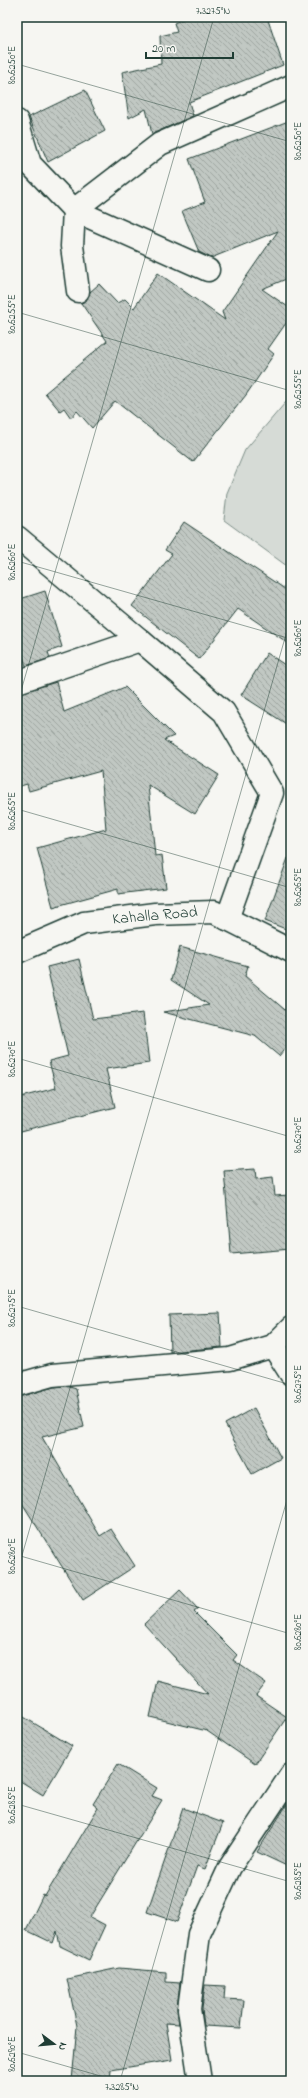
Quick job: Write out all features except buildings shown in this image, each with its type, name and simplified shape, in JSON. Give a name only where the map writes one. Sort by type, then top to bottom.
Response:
[{"type":"street","points":[[78,291],[72,246],[74,210],[160,144],[291,86]]},
{"type":"street","points":[[17,120],[30,164],[74,210],[208,270]]},
{"type":"street","points":[[17,537],[224,712],[272,793],[227,919]]},
{"type":"street","points":[[17,682],[140,640]]},
{"type":"street","name":"Kahalla Road","points":[[17,952],[84,923],[155,914],[214,912],[291,951]]},
{"type":"street","points":[[17,1385],[52,1375],[230,1359],[273,1346],[291,1328]]},
{"type":"street","points":[[273,1346],[291,1374]]},
{"type":"street","points":[[200,2081],[189,2009],[199,1934],[230,1867],[291,1775]]},
{"type":"shaded area","points":[[291,396],[291,569],[224,520],[227,493],[245,450]]}]
